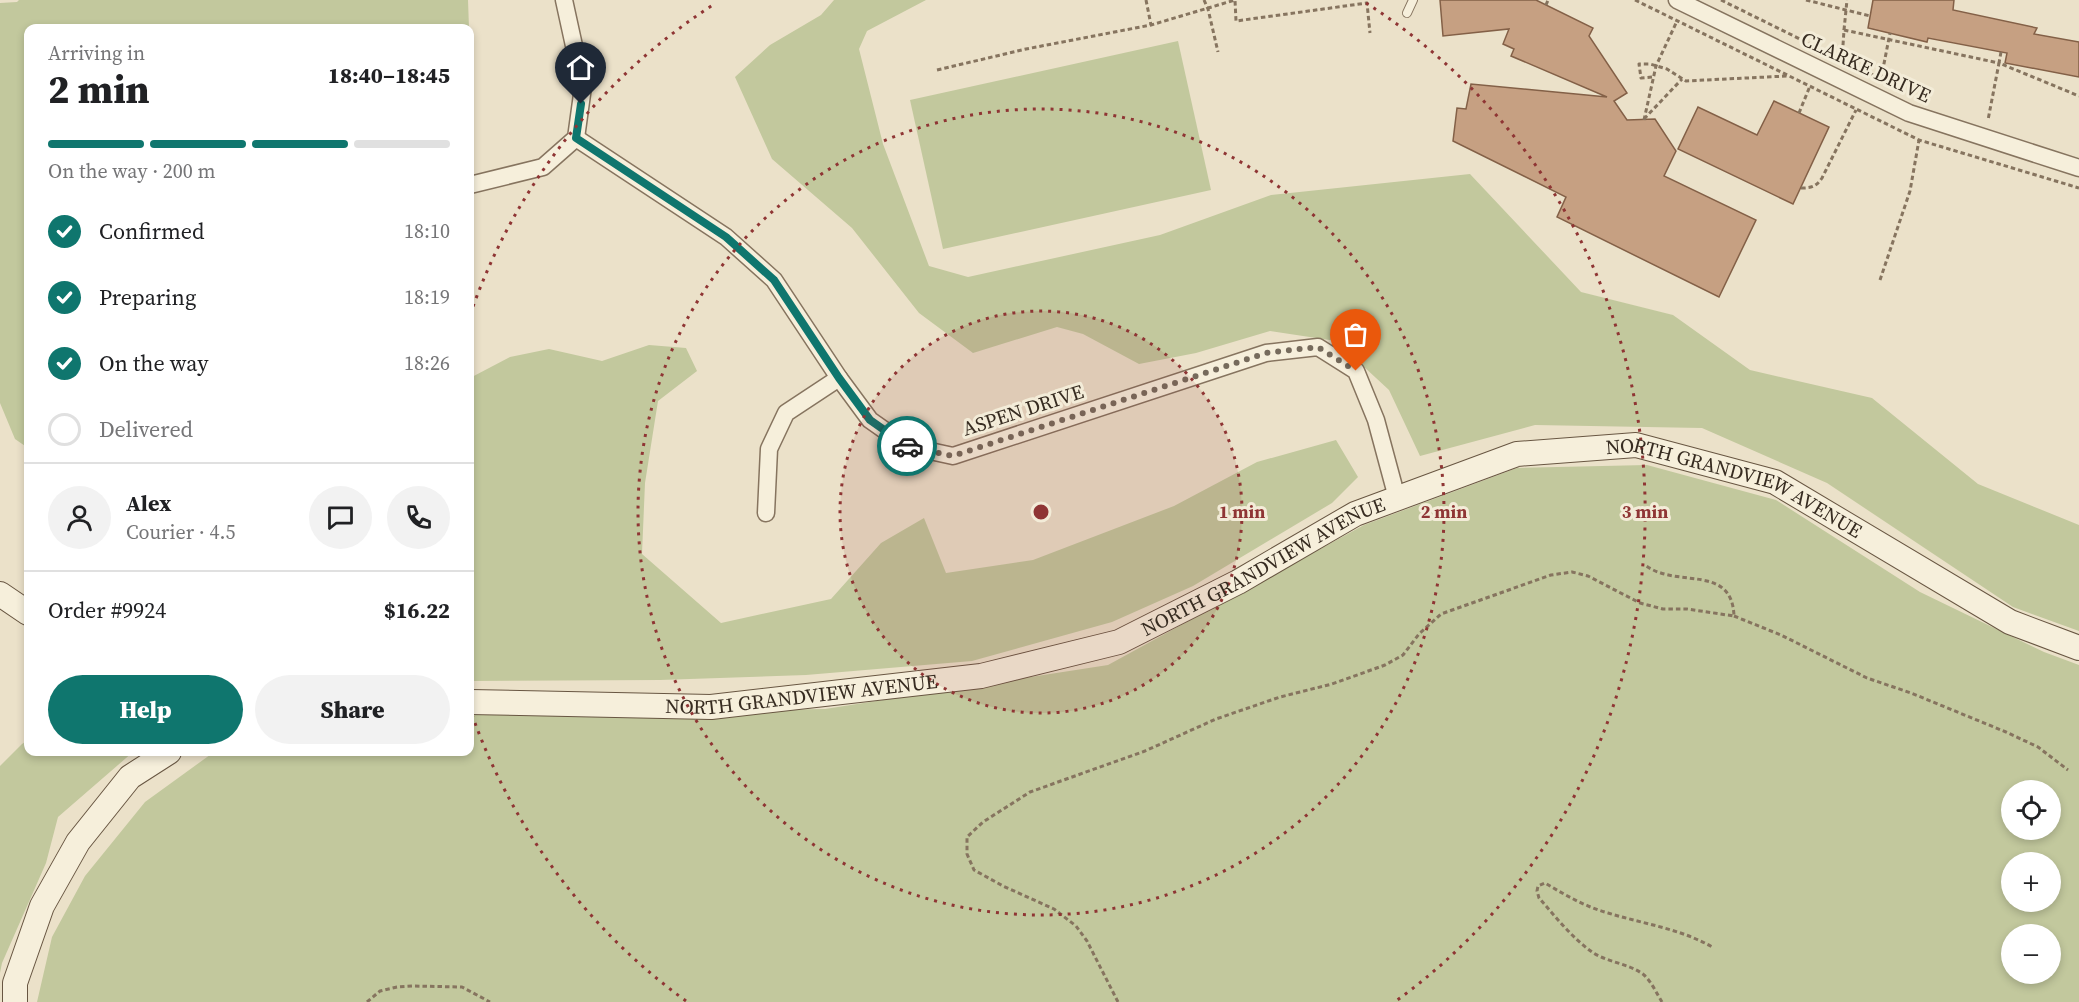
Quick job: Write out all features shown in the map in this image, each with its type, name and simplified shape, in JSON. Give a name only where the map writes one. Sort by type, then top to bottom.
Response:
[{"type":"street","points":[[474,184],[543,167],[576,138],[583,87],[564,0]]},
{"type":"street","name":"CLARKE DRIVE","points":[[1677,0],[1909,113],[2079,168]]},
{"type":"street","name":"ASPEN DRIVE","points":[[576,138],[726,237],[774,280],[839,378],[870,420],[907,446],[953,456],[1266,353],[1318,347],[1356,371],[1376,420],[1397,498]]},
{"type":"street","points":[[766,513],[769,449],[786,413],[839,378]]},
{"type":"street","name":"NORTH GRANDVIEW AVENUE","points":[[474,702],[711,708],[981,676],[1119,642],[1238,582],[1355,514],[1517,454],[1636,446],[1775,482],[2010,622],[2079,648]]},
{"type":"street","points":[[0,594],[24,610]]},
{"type":"street","points":[[15,1002],[15,983],[42,906],[78,842],[130,777],[163,756]]},
{"type":"lane","points":[[1407,13],[1413,0]]},
{"type":"path","points":[[1146,0],[1151,25]]},
{"type":"path","points":[[1204,0],[1218,52]]},
{"type":"path","points":[[937,70],[1026,49],[1151,25],[1235,0],[1236,21],[1367,3],[1370,33]]},
{"type":"path","points":[[1546,5],[1548,0]]},
{"type":"path","points":[[1721,0],[1890,83]]},
{"type":"path","points":[[1806,0],[1870,16]]},
{"type":"path","points":[[1842,60],[1847,0]]},
{"type":"path","points":[[1677,21],[1652,77],[1644,120],[1682,79]]},
{"type":"path","points":[[1844,30],[1999,63],[2079,96]]},
{"type":"path","points":[[1881,79],[1890,33]]},
{"type":"path","points":[[1978,117],[1988,120],[2001,52]]},
{"type":"path","points":[[1652,77],[1641,78],[1639,64],[1667,69],[1686,81],[1789,76]]},
{"type":"path","points":[[1799,113],[1810,86]]},
{"type":"path","points":[[1801,188],[1817,186],[1856,110]]},
{"type":"path","points":[[1880,280],[1910,190],[1918,140]]},
{"type":"path","points":[[1645,566],[1665,576],[1710,581],[1726,590],[1733,605],[1734,616]]},
{"type":"path","points":[[1118,1002],[1087,941],[1076,926],[1054,909],[974,870],[967,854],[967,837],[1008,804],[1030,792],[1145,751],[1201,725],[1280,697],[1332,684],[1385,665],[1403,655],[1419,634],[1441,614],[1551,575],[1572,572],[1588,576],[1640,603],[1663,609],[1687,609],[1734,616],[1867,678],[1911,693],[2006,732],[2038,747],[2068,770]]},
{"type":"path","points":[[1662,1002],[1645,975],[1602,958],[1574,935],[1539,898],[1538,885],[1545,883],[1605,913],[1683,932],[1714,948]]},
{"type":"path","points":[[367,1002],[380,991],[413,986],[462,987],[490,1002]]},
{"type":"green space","points":[[19,0],[468,0],[469,24],[24,24],[24,445],[15,439],[0,403],[0,3]]},
{"type":"green space","points":[[834,0],[926,0],[867,31],[859,49],[883,144],[929,266],[968,277],[1160,235],[1271,195],[1470,174],[1581,292],[1673,315],[1750,370],[1872,398],[1978,484],[2079,525],[2079,631],[2013,607],[1827,483],[1702,428],[1535,425],[1420,456],[1389,390],[1336,341],[1270,331],[1196,353],[1139,364],[1083,334],[1057,327],[973,353],[919,313],[852,228],[772,159],[735,77],[770,45],[821,15]]},
{"type":"green space","points":[[1178,41],[1211,190],[943,249],[910,100]]},
{"type":"green space","points":[[649,345],[686,348],[697,371],[658,401],[645,483],[642,554],[721,623],[831,599],[881,543],[924,518],[946,573],[1033,560],[1174,506],[1257,462],[1336,440],[1358,477],[1332,503],[1193,586],[1112,622],[972,661],[806,675],[660,680],[474,681],[474,376],[510,357],[549,349],[602,361]]},
{"type":"green space","points":[[1647,465],[1776,500],[1920,592],[2044,652],[2079,665],[2079,1002],[37,1002],[52,937],[85,876],[145,802],[208,756],[474,756],[474,715],[825,709],[1108,665],[1364,525],[1517,468]]},
{"type":"green space","points":[[24,743],[24,756],[128,756],[58,817],[46,863],[2,963],[0,973],[0,766]]},
{"type":"building","points":[[1440,0],[1536,0],[1593,28],[1589,36],[1627,93],[1614,101],[1627,120],[1655,119],[1676,151],[1664,176],[1756,220],[1719,297],[1557,217],[1566,197],[1453,141],[1457,108],[1466,109],[1471,84],[1607,97],[1511,56],[1514,49],[1503,44],[1509,29],[1443,36]]},
{"type":"building","points":[[1873,0],[1954,0],[1953,10],[2037,28],[2034,34],[2079,42],[2079,77],[2005,63],[2007,53],[1928,38],[1927,42],[1868,28]]},
{"type":"building","points":[[1774,101],[1829,127],[1793,204],[1678,149],[1698,107],[1757,135]]},
{"type":"way so far","points":[[907,446],[953,456],[1266,353],[1318,347],[1356,371]]},
{"type":"route","points":[[581,104],[576,138],[726,237],[774,280],[839,378],[870,420],[907,446]]}]
